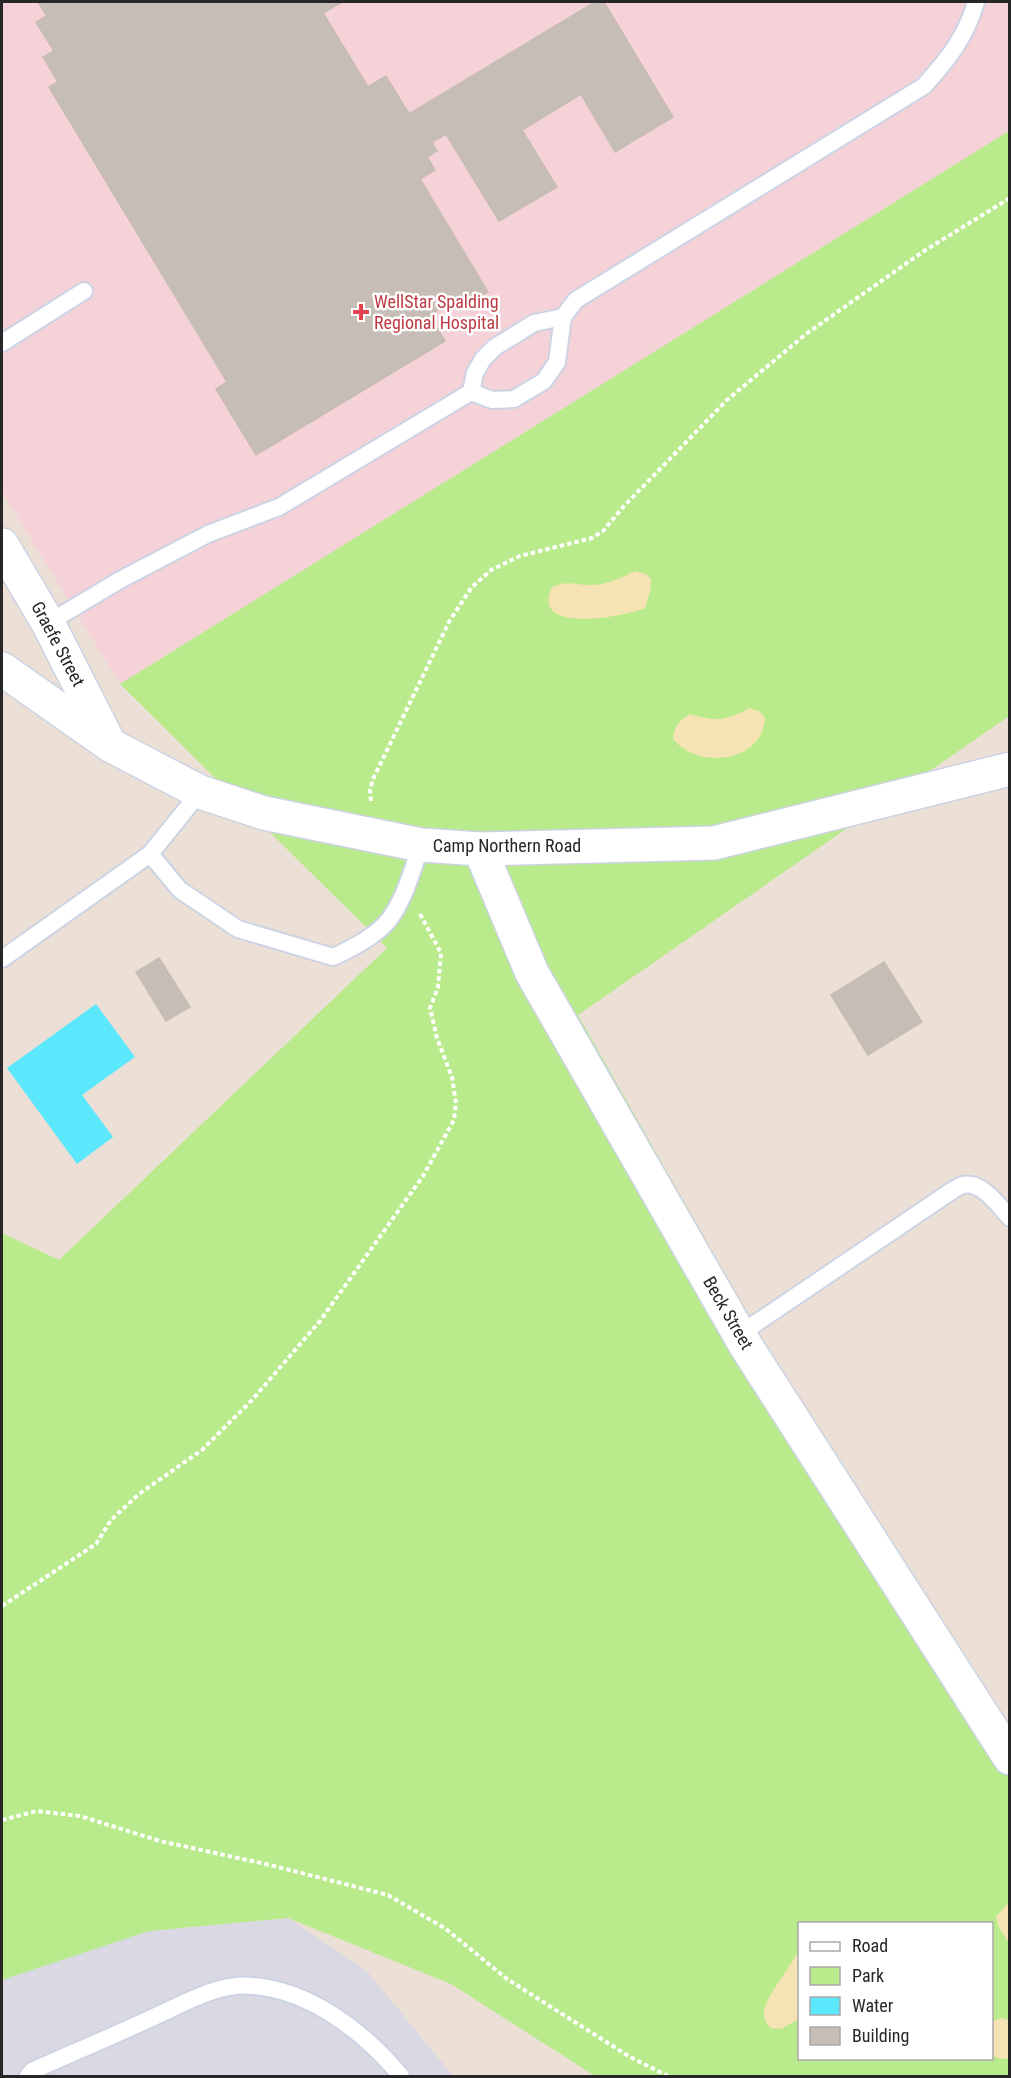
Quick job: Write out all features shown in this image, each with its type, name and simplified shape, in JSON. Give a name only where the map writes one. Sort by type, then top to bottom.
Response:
[{"type":"street","name":"Graefe Street","points":[[2,545],[48,623],[110,745]]},
{"type":"street","name":"Camp Northern Road","points":[[2,669],[110,745],[200,792],[264,813],[421,845],[480,849],[714,843],[1010,769]]},
{"type":"street","name":"Beck Street","points":[[480,849],[532,973],[740,1334],[1010,1758]]},
{"type":"lane","points":[[471,393],[492,400],[513,399],[544,381],[556,362],[562,317],[576,300],[924,86],[954,51],[976,2]]},
{"type":"lane","points":[[2,343],[84,291]]},
{"type":"lane","points":[[48,623],[120,580],[208,534],[279,507],[471,393],[475,373],[483,359],[495,347],[534,323],[562,317]]},
{"type":"lane","points":[[2,959],[150,854],[200,792]]},
{"type":"lane","points":[[150,854],[180,890],[238,929],[333,957],[362,943],[393,916],[421,845]]},
{"type":"lane","points":[[740,1334],[950,1192],[964,1185],[978,1188],[1010,1218]]},
{"type":"lane","points":[[28,2076],[32,2071],[217,1990],[252,1986],[289,1994],[327,2011],[382,2053],[402,2076]]},
{"type":"path","points":[[2,1820],[37,1811],[80,1816],[160,1841],[270,1865],[388,1895],[446,1929],[507,1980],[630,2057],[668,2076]]},
{"type":"shaded area","name":"WellStar Spalding Regional Hospital","points":[[2,2],[1009,2],[1009,131],[120,684],[2,492]]},
{"type":"shaded area","points":[[288,1918],[367,1971],[453,2076],[2,2076],[2,1980],[149,1931]]},
{"type":"green space","points":[[1009,131],[1009,716],[578,1015],[950,1670],[1009,1744],[1009,2076],[595,2076],[451,1984],[288,1918],[149,1931],[2,1980],[2,1233],[59,1260],[387,948],[120,684]]},
{"type":"sand","points":[[635,571],[646,574],[651,579],[651,588],[645,608],[634,612],[582,619],[566,617],[554,612],[549,602],[552,587],[567,583],[602,584]]},
{"type":"sand","points":[[749,708],[759,711],[765,718],[761,733],[753,745],[742,753],[713,758],[698,755],[684,749],[673,739],[678,724],[690,714],[720,719],[734,716]]},
{"type":"sand","points":[[1009,1902],[1009,1943],[996,1917]]},
{"type":"sand","points":[[798,1954],[798,2020],[781,2029],[771,2028],[764,2017],[767,2002]]},
{"type":"sand","points":[[1002,2018],[1009,2020],[1010,2058],[1000,2059],[993,2056],[993,2021]]},
{"type":"water","points":[[96,1004],[135,1057],[82,1095],[113,1137],[77,1164],[7,1068]]},
{"type":"building","points":[[38,2],[342,2],[323,13],[368,87],[386,76],[409,114],[595,2],[604,2],[673,117],[615,152],[581,94],[522,130],[557,187],[499,221],[446,134],[432,142],[437,151],[427,157],[435,170],[420,179],[488,292],[473,301],[467,292],[429,315],[445,341],[256,455],[216,389],[227,382],[49,87],[58,82],[43,57],[54,51],[36,22],[47,16]]},
{"type":"building","points":[[159,958],[190,1007],[166,1021],[136,972]]},
{"type":"building","points":[[884,962],[922,1022],[868,1055],[831,995]]},
{"type":"place","name":"WellStar Spalding Regional Hospital","points":[[361,312]]}]
